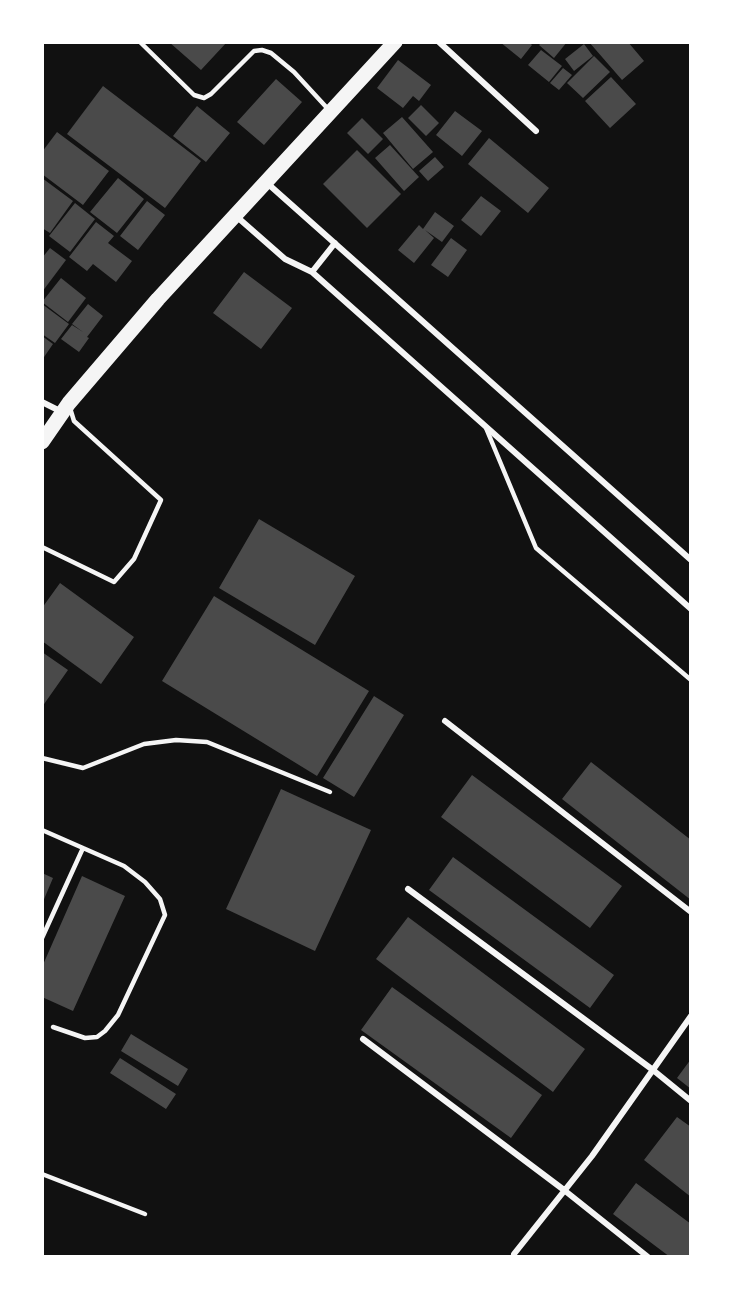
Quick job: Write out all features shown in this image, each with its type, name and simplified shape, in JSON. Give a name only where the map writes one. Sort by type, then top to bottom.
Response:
[{"type":"main road","points":[[42,442],[66,407],[159,299],[395,42]]},
{"type":"street","points":[[439,42],[536,131]]},
{"type":"street","points":[[267,183],[691,560]]},
{"type":"street","points":[[235,215],[285,259],[312,272],[691,609]]},
{"type":"street","points":[[312,272],[335,243]]},
{"type":"street","points":[[42,402],[66,407]]},
{"type":"street","points":[[445,720],[691,912]]},
{"type":"street","points":[[408,888],[653,1070],[691,1101]]},
{"type":"street","points":[[514,1254],[592,1156],[691,1016]]},
{"type":"street","points":[[363,1039],[564,1190],[648,1257]]},
{"type":"lane","points":[[140,42],[194,95],[204,98],[211,94],[254,51],[262,50],[271,53],[294,72],[330,111]]},
{"type":"lane","points":[[42,547],[114,582],[134,559],[161,500],[74,421],[66,407]]},
{"type":"lane","points":[[485,426],[536,548],[691,680]]},
{"type":"lane","points":[[42,758],[83,768],[144,744],[176,740],[207,742],[330,792]]},
{"type":"lane","points":[[42,830],[124,866],[145,882],[160,899],[165,915],[118,1015],[105,1031],[97,1037],[85,1038],[54,1027]]},
{"type":"lane","points":[[42,938],[83,848]]},
{"type":"lane","points":[[42,1174],[145,1214]]},
{"type":"building","points":[[169,42],[227,42],[201,70]]},
{"type":"building","points":[[500,42],[529,42],[532,45],[521,59]]},
{"type":"building","points":[[542,42],[567,42],[554,58],[539,45]]},
{"type":"building","points":[[589,42],[628,42],[644,61],[622,80]]},
{"type":"building","points":[[584,44],[593,56],[574,71],[565,59]]},
{"type":"building","points":[[541,50],[562,66],[549,82],[528,65]]},
{"type":"building","points":[[594,56],[610,72],[583,98],[567,83]]},
{"type":"building","points":[[398,60],[431,85],[419,101],[413,96],[403,108],[377,88]]},
{"type":"building","points":[[563,68],[572,75],[559,90],[550,83]]},
{"type":"building","points":[[611,77],[636,104],[610,128],[585,101]]},
{"type":"building","points":[[276,79],[302,102],[264,145],[237,122]]},
{"type":"building","points":[[103,86],[201,161],[165,208],[67,134]]},
{"type":"building","points":[[421,105],[439,123],[426,136],[408,118]]},
{"type":"building","points":[[197,106],[230,133],[206,162],[173,136]]},
{"type":"building","points":[[455,111],[482,131],[462,156],[436,135]]},
{"type":"building","points":[[402,117],[433,152],[413,169],[383,133]]},
{"type":"building","points":[[362,118],[383,139],[368,154],[347,133]]},
{"type":"building","points":[[57,132],[109,171],[83,205],[42,174],[42,152]]},
{"type":"building","points":[[489,138],[549,188],[528,213],[468,164]]},
{"type":"building","points":[[390,145],[419,177],[404,191],[375,158]]},
{"type":"building","points":[[357,150],[401,194],[367,228],[323,184]]},
{"type":"building","points":[[435,157],[444,167],[428,181],[419,171]]},
{"type":"building","points":[[42,178],[73,201],[50,233],[42,228]]},
{"type":"building","points":[[118,178],[144,199],[117,233],[90,212]]},
{"type":"building","points":[[481,196],[501,211],[481,236],[461,220]]},
{"type":"building","points":[[147,201],[165,215],[138,250],[120,236]]},
{"type":"building","points":[[75,203],[95,219],[70,252],[49,236]]},
{"type":"building","points":[[435,212],[454,226],[442,242],[425,230],[434,238],[414,263],[398,250],[419,225],[423,229]]},
{"type":"building","points":[[96,222],[114,236],[108,243],[132,261],[116,282],[93,264],[87,271],[69,257]]},
{"type":"building","points":[[451,238],[467,250],[448,277],[431,265]]},
{"type":"building","points":[[50,248],[66,260],[42,292],[42,258]]},
{"type":"building","points":[[244,272],[292,308],[261,349],[213,313]]},
{"type":"building","points":[[61,278],[86,298],[68,322],[42,302]]},
{"type":"building","points":[[42,304],[69,324],[55,343],[42,334]]},
{"type":"building","points":[[88,304],[103,316],[79,352],[61,339],[72,325],[83,332],[72,324]]},
{"type":"building","points":[[42,336],[53,344],[42,360]]},
{"type":"building","points":[[259,519],[355,576],[315,645],[219,588]]},
{"type":"building","points":[[60,583],[134,637],[101,684],[42,641],[42,608]]},
{"type":"building","points":[[214,596],[369,691],[317,776],[162,681]]},
{"type":"building","points":[[42,652],[68,670],[42,707]]},
{"type":"building","points":[[374,696],[404,715],[354,797],[323,778]]},
{"type":"building","points":[[591,762],[691,840],[691,900],[562,799]]},
{"type":"building","points":[[472,775],[622,886],[590,928],[441,817]]},
{"type":"building","points":[[281,789],[371,830],[315,951],[226,909]]},
{"type":"building","points":[[453,857],[614,975],[590,1008],[429,890]]},
{"type":"building","points":[[42,873],[53,878],[42,904]]},
{"type":"building","points":[[82,876],[125,896],[73,1011],[42,997],[42,967]]},
{"type":"building","points":[[408,917],[585,1049],[553,1092],[376,959]]},
{"type":"building","points":[[392,987],[542,1095],[511,1138],[361,1030]]},
{"type":"building","points":[[131,1034],[188,1069],[178,1086],[121,1051]]},
{"type":"building","points":[[120,1058],[176,1094],[166,1109],[110,1073]]},
{"type":"building","points":[[691,1059],[691,1089],[677,1078]]},
{"type":"building","points":[[677,1117],[691,1127],[691,1197],[644,1160]]},
{"type":"building","points":[[636,1183],[691,1224],[691,1257],[670,1257],[613,1214]]}]
